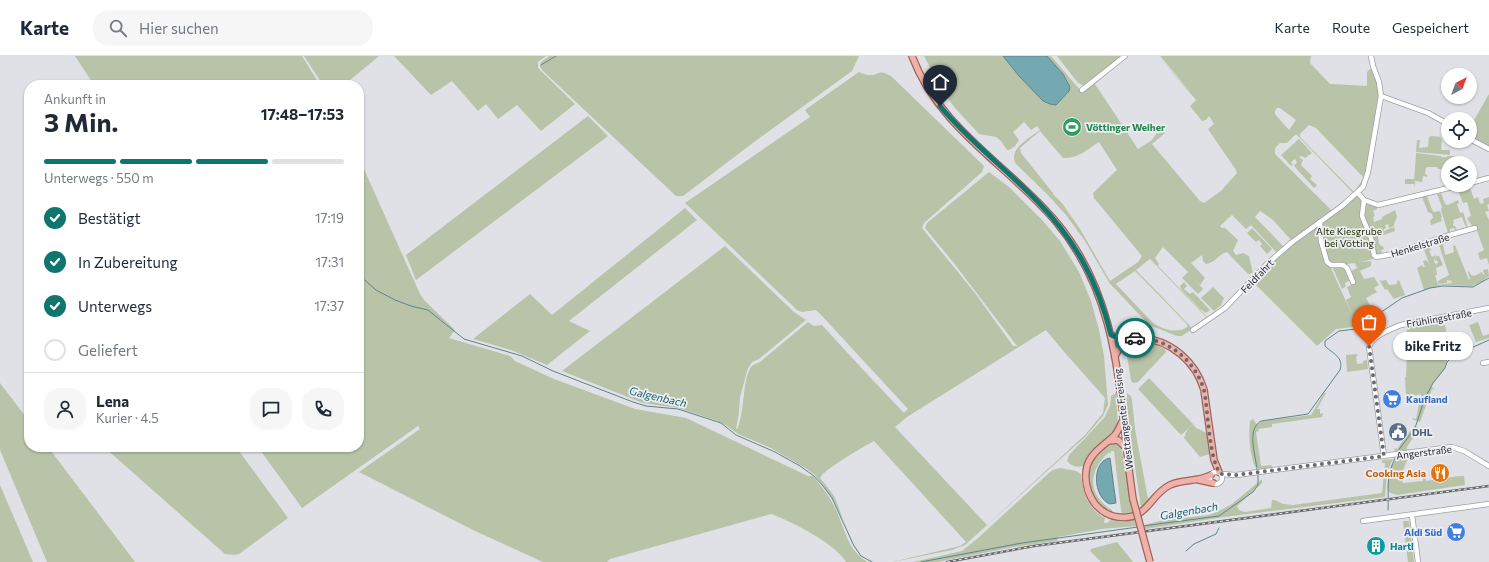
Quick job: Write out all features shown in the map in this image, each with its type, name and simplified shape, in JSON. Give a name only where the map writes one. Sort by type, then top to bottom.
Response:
[{"type":"main road","name":"Westtangente Freising","points":[[912,56],[926,85],[947,114],[975,144],[1035,199],[1066,235],[1091,275],[1102,303],[1111,335],[1119,382],[1133,498],[1150,562]]},
{"type":"main road","points":[[1111,335],[1121,339],[1148,339],[1162,343],[1177,352],[1192,366],[1201,381],[1204,390],[1216,473],[1197,480],[1177,483],[1167,487],[1144,510],[1133,516],[1120,518],[1106,514],[1098,508],[1087,488],[1086,479],[1088,466],[1092,457],[1099,448],[1116,434],[1123,422]]},
{"type":"main road","points":[[1115,356],[1121,345],[1130,339]]},
{"type":"main road","points":[[1108,441],[1118,440],[1126,449]]},
{"type":"main road","points":[[1197,480],[1213,483]]},
{"type":"street","points":[[1082,90],[1125,56]]},
{"type":"street","name":"Feldfahrt","points":[[1193,330],[1225,308],[1269,262],[1297,238],[1358,193],[1365,183],[1381,96],[1379,82],[1371,56]]},
{"type":"street","points":[[1381,96],[1428,113],[1441,120]]},
{"type":"street","points":[[1477,142],[1489,149]]},
{"type":"street","points":[[1477,181],[1489,178]]},
{"type":"street","points":[[1358,193],[1364,200],[1378,205],[1441,190]]},
{"type":"street","name":"Henkelstraße","points":[[1364,200],[1362,216],[1371,238],[1374,255],[1376,257],[1393,254],[1475,228]]},
{"type":"street","points":[[1320,222],[1321,241],[1327,262],[1331,265],[1343,265],[1347,268],[1353,282]]},
{"type":"street","name":"Frühlingstraße","points":[[1384,456],[1370,355],[1369,346],[1371,343],[1388,331],[1401,325],[1489,308]]},
{"type":"street","points":[[1483,363],[1489,362]]},
{"type":"street","name":"Angerstraße","points":[[1216,473],[1236,475],[1264,472],[1454,447],[1489,466]]},
{"type":"street","points":[[1216,473],[1222,477],[1222,481],[1218,484],[1213,483],[1211,480],[1216,473]]},
{"type":"street","name":"Angerstraße","points":[[1222,481],[1236,475]]},
{"type":"street","points":[[1363,521],[1489,504]]},
{"type":"street","points":[[1412,515],[1418,562]]},
{"type":"green space","points":[[75,56],[302,56],[317,80],[91,80]]},
{"type":"green space","points":[[304,56],[379,56],[350,80],[320,80]]},
{"type":"green space","points":[[394,56],[546,56],[538,62],[538,68],[575,104],[541,131],[517,105],[498,119],[486,104],[478,111],[452,81],[431,95]]},
{"type":"green space","points":[[549,56],[859,56],[852,71],[683,196],[676,196],[542,70],[540,66],[541,62]]},
{"type":"green space","points":[[924,56],[1051,56],[1081,91],[1128,56],[1095,84],[1138,149],[1152,140],[1157,133],[1158,134],[1163,131],[1165,133],[1152,144],[1200,201],[1204,203],[1221,191],[1237,173],[1208,129],[1214,124],[1209,116],[1206,120],[1202,121],[1190,106],[1196,100],[1158,56],[1193,95],[1160,56],[1311,56],[1310,63],[1330,84],[1367,86],[1367,72],[1370,69],[1372,70],[1377,80],[1379,93],[1363,184],[1354,194],[1296,134],[1287,143],[1280,143],[1275,148],[1275,154],[1332,211],[1291,240],[1272,219],[1260,211],[1255,217],[1283,246],[1276,252],[1251,225],[1246,229],[1232,215],[1220,226],[1225,228],[1238,240],[1233,251],[1236,255],[1243,253],[1249,256],[1253,273],[1248,274],[1227,252],[1212,262],[1206,264],[1203,261],[1202,255],[1191,263],[1205,278],[1200,285],[1194,279],[1203,289],[1198,294],[1182,278],[1188,272],[1163,247],[1155,258],[1159,264],[1158,266],[1208,318],[1182,336],[1177,336],[1149,325],[1110,284],[1085,241],[1066,215],[1016,164],[1014,159],[1017,149],[1021,144],[1040,130],[1037,126],[1031,130],[1024,122],[1013,132],[1019,140],[1015,146],[1007,150],[1001,141],[996,137],[979,134],[955,108],[943,92]],"holes":[[[1277,108],[1280,108],[1296,120],[1289,130],[1275,114]],[[1309,125],[1316,128],[1363,177],[1354,192],[1300,137],[1300,134]],[[1040,131],[1063,158],[1074,157],[1099,142],[1117,170],[1093,193],[1094,198],[1142,256],[1138,262],[1110,281],[1080,229],[1062,203],[1053,194],[1021,153],[1020,148]],[[1150,259],[1207,318],[1192,328],[1136,270]],[[1135,271],[1188,326],[1184,329],[1175,331],[1153,323],[1116,284]]]},
{"type":"green space","points":[[1057,56],[1122,56],[1085,86],[1078,83]]},
{"type":"green space","points":[[859,72],[872,75],[881,72],[891,76],[984,166],[982,172],[924,223],[922,228],[975,293],[1013,346],[1017,346],[925,228],[927,223],[989,172],[1009,187],[1042,220],[1060,241],[1079,272],[1091,301],[1099,330],[1104,356],[1108,405],[1103,416],[1085,437],[965,545],[952,550],[892,562],[960,546],[966,542],[874,441],[836,464],[820,478],[835,498],[845,524],[835,503],[815,475],[771,448],[738,434],[718,421],[678,408],[643,403],[562,371],[725,246],[794,312],[806,320],[759,359],[752,362],[748,368],[740,397],[736,429],[740,422],[745,387],[749,371],[752,366],[760,362],[808,322],[814,326],[822,325],[904,413],[908,409],[816,310],[802,312],[797,310],[685,203],[810,117],[805,110]],"holes":[[[1046,330],[1105,398],[1103,413],[1085,435],[987,525],[895,427],[907,417]]]},
{"type":"green space","points":[[1489,94],[1489,147],[1477,140],[1477,115]]},
{"type":"green space","points":[[588,116],[608,136],[416,280],[406,255]]},
{"type":"green space","points":[[1429,137],[1440,137],[1441,150],[1450,150],[1450,155],[1416,152],[1417,140],[1420,140],[1419,148],[1428,147]]},
{"type":"green space","points":[[1299,139],[1312,153],[1305,158],[1302,156],[1299,157],[1303,160],[1301,165],[1312,176],[1310,179],[1317,185],[1314,188],[1295,167],[1294,165],[1297,163],[1295,159],[1291,162],[1293,165],[1291,166],[1281,155]]},
{"type":"green space","points":[[1416,153],[1441,156],[1441,169],[1438,169],[1437,167],[1427,167],[1425,174],[1427,177],[1423,176],[1422,182],[1415,181],[1415,187],[1414,184],[1405,184],[1405,179],[1414,179],[1414,183]]},
{"type":"green space","points":[[364,169],[420,294],[424,300],[455,330],[449,338],[510,356],[515,361],[554,379],[635,409],[686,418],[808,476],[813,476],[832,501],[851,546],[861,558],[868,562],[846,562],[841,555],[823,541],[790,522],[771,514],[610,559],[607,562],[543,562],[473,530],[359,472],[420,429],[418,426],[302,508],[262,452],[364,452]]},
{"type":"green space","points":[[1472,192],[1474,199],[1478,197],[1480,204],[1484,203],[1483,199],[1489,197],[1489,204],[1487,205],[1489,211],[1485,212],[1489,220],[1489,265],[1487,258],[1480,260],[1478,253],[1484,250],[1475,225],[1472,226],[1467,218],[1471,216],[1467,202],[1463,203],[1459,193]]},
{"type":"green space","points":[[1441,193],[1445,204],[1448,205],[1458,200],[1459,203],[1457,204],[1460,213],[1463,212],[1468,228],[1462,217],[1453,220],[1453,226],[1455,226],[1457,230],[1454,228],[1450,229],[1450,233],[1448,233],[1441,210],[1442,207],[1437,194]]},
{"type":"green space","name":"Alte Kiesgrube bei Vötting","points":[[1356,196],[1370,205],[1377,207],[1377,209],[1373,211],[1375,216],[1373,217],[1374,222],[1382,219],[1382,217],[1395,210],[1397,217],[1394,226],[1389,228],[1388,224],[1385,225],[1386,228],[1384,231],[1394,227],[1395,231],[1378,237],[1379,244],[1383,246],[1384,249],[1381,250],[1382,253],[1380,253],[1376,243],[1380,254],[1375,252],[1373,259],[1360,262],[1371,261],[1371,266],[1360,271],[1364,279],[1374,277],[1379,285],[1374,288],[1377,292],[1366,298],[1376,317],[1381,313],[1384,317],[1370,326],[1371,329],[1367,325],[1365,328],[1353,327],[1336,329],[1317,346],[1252,281],[1294,241]],"holes":[[[1355,263],[1357,268],[1349,272],[1355,283],[1347,287],[1351,297],[1346,300],[1354,319],[1330,266],[1332,266],[1342,289],[1346,286],[1345,283],[1351,280],[1345,268],[1341,265]]]},
{"type":"green space","points":[[1427,196],[1432,210],[1434,212],[1440,211],[1442,217],[1442,221],[1431,225],[1430,221],[1433,218],[1432,214],[1428,212],[1422,197]]},
{"type":"green space","points":[[685,208],[697,220],[569,321],[590,331],[547,365],[511,350],[473,339],[530,294],[552,315]]},
{"type":"green space","points":[[1252,228],[1272,249],[1267,254],[1260,246],[1262,244],[1259,240],[1256,242],[1247,233]]},
{"type":"green space","points":[[1447,238],[1449,242],[1443,244],[1445,255],[1454,252],[1453,246],[1455,245],[1469,280],[1469,271],[1471,275],[1474,276],[1482,272],[1483,275],[1483,270],[1488,269],[1489,276],[1482,282],[1472,286],[1443,285],[1424,290],[1417,268],[1422,265],[1425,267],[1423,261],[1426,260],[1427,262],[1428,261],[1432,271],[1423,247],[1429,245],[1431,250],[1429,251],[1432,257],[1436,255],[1434,261],[1435,264],[1438,263],[1437,260],[1435,261],[1436,256],[1439,256],[1443,265],[1436,268],[1437,275],[1435,275],[1438,285],[1452,283],[1451,280],[1447,280],[1447,283],[1438,284],[1438,281],[1449,275],[1438,242]]},
{"type":"green space","points":[[1382,279],[1381,281],[1386,280],[1389,285],[1397,284],[1397,281],[1399,280],[1405,295],[1394,299],[1387,289],[1385,290],[1380,281]]},
{"type":"green space","points":[[1184,282],[1187,286],[1184,289],[1190,294],[1193,292],[1210,310],[1206,313],[1200,309],[1181,289],[1180,286]]},
{"type":"green space","points":[[1213,287],[1224,298],[1221,305],[1214,311],[1201,298]]},
{"type":"green space","points":[[1439,320],[1441,326],[1445,325],[1450,352],[1455,352],[1448,357],[1444,370],[1431,386],[1435,390],[1432,389],[1420,422],[1412,419],[1416,419],[1421,394],[1406,398],[1405,377],[1407,352],[1409,351],[1407,343],[1409,342],[1406,326]]},
{"type":"green space","points":[[1478,322],[1483,336],[1489,334],[1489,338],[1476,342],[1469,325]]},
{"type":"green space","points":[[1131,345],[1156,345],[1165,349],[1166,352],[1138,382],[1133,383],[1131,380],[1126,350]]},
{"type":"green space","points":[[1357,354],[1357,364],[1363,363],[1363,361],[1367,360],[1368,369],[1347,372],[1346,355]]},
{"type":"green space","points":[[1149,378],[1193,424],[1181,435],[1138,389]]},
{"type":"green space","points":[[0,383],[24,414],[24,452],[52,452],[135,562],[47,562],[0,450]]},
{"type":"green space","points":[[1116,393],[1118,427],[1111,436],[1096,446],[1083,466],[1077,467],[1070,464],[1067,461],[1069,455],[1104,418],[1110,406],[1111,396]]},
{"type":"green space","points":[[1127,393],[1131,396],[1132,400],[1135,429],[1148,499],[1141,508],[1127,413]]},
{"type":"green space","points":[[1324,393],[1326,393],[1317,409],[1320,409],[1320,414],[1323,413],[1322,417],[1272,424],[1272,427],[1258,429],[1259,431],[1256,432],[1261,466],[1272,465],[1271,468],[1258,469],[1258,467],[1255,467],[1250,444],[1250,421],[1253,419],[1257,425],[1262,421],[1311,415]]},
{"type":"green space","points":[[1193,424],[1196,428],[1207,433],[1210,454],[1200,457],[1184,438],[1187,430]]},
{"type":"green space","points":[[1414,426],[1420,428],[1421,430],[1418,430],[1407,449],[1414,449],[1395,451],[1394,448],[1397,449]]},
{"type":"green space","points":[[1116,442],[1120,445],[1122,451],[1133,514],[1126,515],[1122,513],[1121,510],[1114,451],[1108,453],[1101,460],[1094,475],[1093,483],[1094,490],[1098,497],[1112,510],[1111,514],[1102,508],[1095,500],[1088,487],[1089,470],[1096,455],[1108,444]]},
{"type":"green space","points":[[110,452],[240,452],[288,518],[239,554],[225,554]]},
{"type":"green space","points":[[1407,456],[1408,458],[1401,476],[1403,483],[1423,481],[1422,471],[1425,470],[1426,481],[1464,476],[1465,485],[1397,495],[1390,493],[1388,490],[1388,481],[1393,462],[1395,459]]},
{"type":"green space","points":[[1393,459],[1387,472],[1385,497],[1224,517],[1145,529],[1144,525],[1164,520],[1209,515],[1217,512],[1232,504],[1262,479],[1262,483],[1237,506],[1239,510],[1245,512],[1271,508],[1272,500],[1283,504],[1293,505],[1382,493],[1385,463],[1382,463],[1382,460]]},
{"type":"green space","points":[[1060,468],[1076,471],[1081,474],[1087,500],[1099,515],[1105,518],[1104,523],[1107,523],[1110,520],[1123,522],[1135,520],[1136,526],[1102,529],[1058,537],[1057,541],[1014,547],[937,562],[913,562],[962,551],[1050,472]]},
{"type":"green space","points":[[0,485],[33,562],[0,562]]},
{"type":"green space","points":[[1403,521],[1409,521],[1414,562],[1408,562]]},
{"type":"green space","points":[[1117,542],[1133,562],[1101,562],[1090,551],[1091,549]]},
{"type":"water","points":[[1003,56],[1047,56],[1063,74],[1070,87],[1069,91],[1056,105],[1043,101],[1019,76]]},
{"type":"water","points":[[1110,458],[1116,503],[1110,504],[1100,495],[1096,480],[1097,472],[1100,466],[1104,461]]},
{"type":"waterway","points":[[541,65],[556,56]]},
{"type":"waterway","name":"Galgenbach","points":[[1257,470],[1253,443],[1256,425],[1261,421],[1308,414],[1340,370],[1341,366],[1339,359],[1325,346],[1325,341],[1339,331],[1356,329],[1402,298],[1430,288],[1443,286],[1473,287],[1489,278]]},
{"type":"waterway","name":"Galgenbach","points":[[364,279],[376,290],[395,300],[428,310],[464,339],[522,356],[553,371],[633,402],[646,406],[678,409],[721,423],[736,435],[775,452],[800,466],[814,476],[823,486],[832,498],[854,546],[861,556],[872,562]]},
{"type":"waterway","points":[[1398,451],[1415,428],[1425,398],[1433,383],[1445,368],[1447,362],[1453,356],[1489,340]]},
{"type":"waterway","points":[[1388,510],[1390,470],[1396,456]]},
{"type":"waterway","name":"Galgenbach","points":[[1143,526],[1219,516],[1253,492],[1258,485],[1258,473]]},
{"type":"waterway","name":"Galgenbach","points":[[921,562],[1022,543],[1138,527]]},
{"type":"waterway","points":[[1186,551],[1194,544],[1216,534],[1219,528]]},
{"type":"railway","points":[[947,562],[1034,546],[1489,486]]},
{"type":"way so far","points":[[1135,338],[1157,341],[1175,350],[1192,366],[1201,381],[1206,397],[1214,460],[1217,468],[1221,474],[1236,475],[1384,456],[1369,346]]},
{"type":"place","name":"Vöttinger Weiher","points":[[1072,127]]},
{"type":"place","name":"bike Fritz","points":[[1369,346]]},
{"type":"place","name":"Kaufland","points":[[1392,399]]},
{"type":"place","name":"DHL","points":[[1398,432]]},
{"type":"place","name":"Cooking Asia","points":[[1440,473]]},
{"type":"place","name":"Aldi Süd","points":[[1456,532]]},
{"type":"place","name":"Hartl","points":[[1376,546]]},
{"type":"route","points":[[940,106],[966,135],[1013,178],[1058,224],[1076,249],[1091,275],[1107,318],[1111,335],[1121,339],[1135,338]]}]
